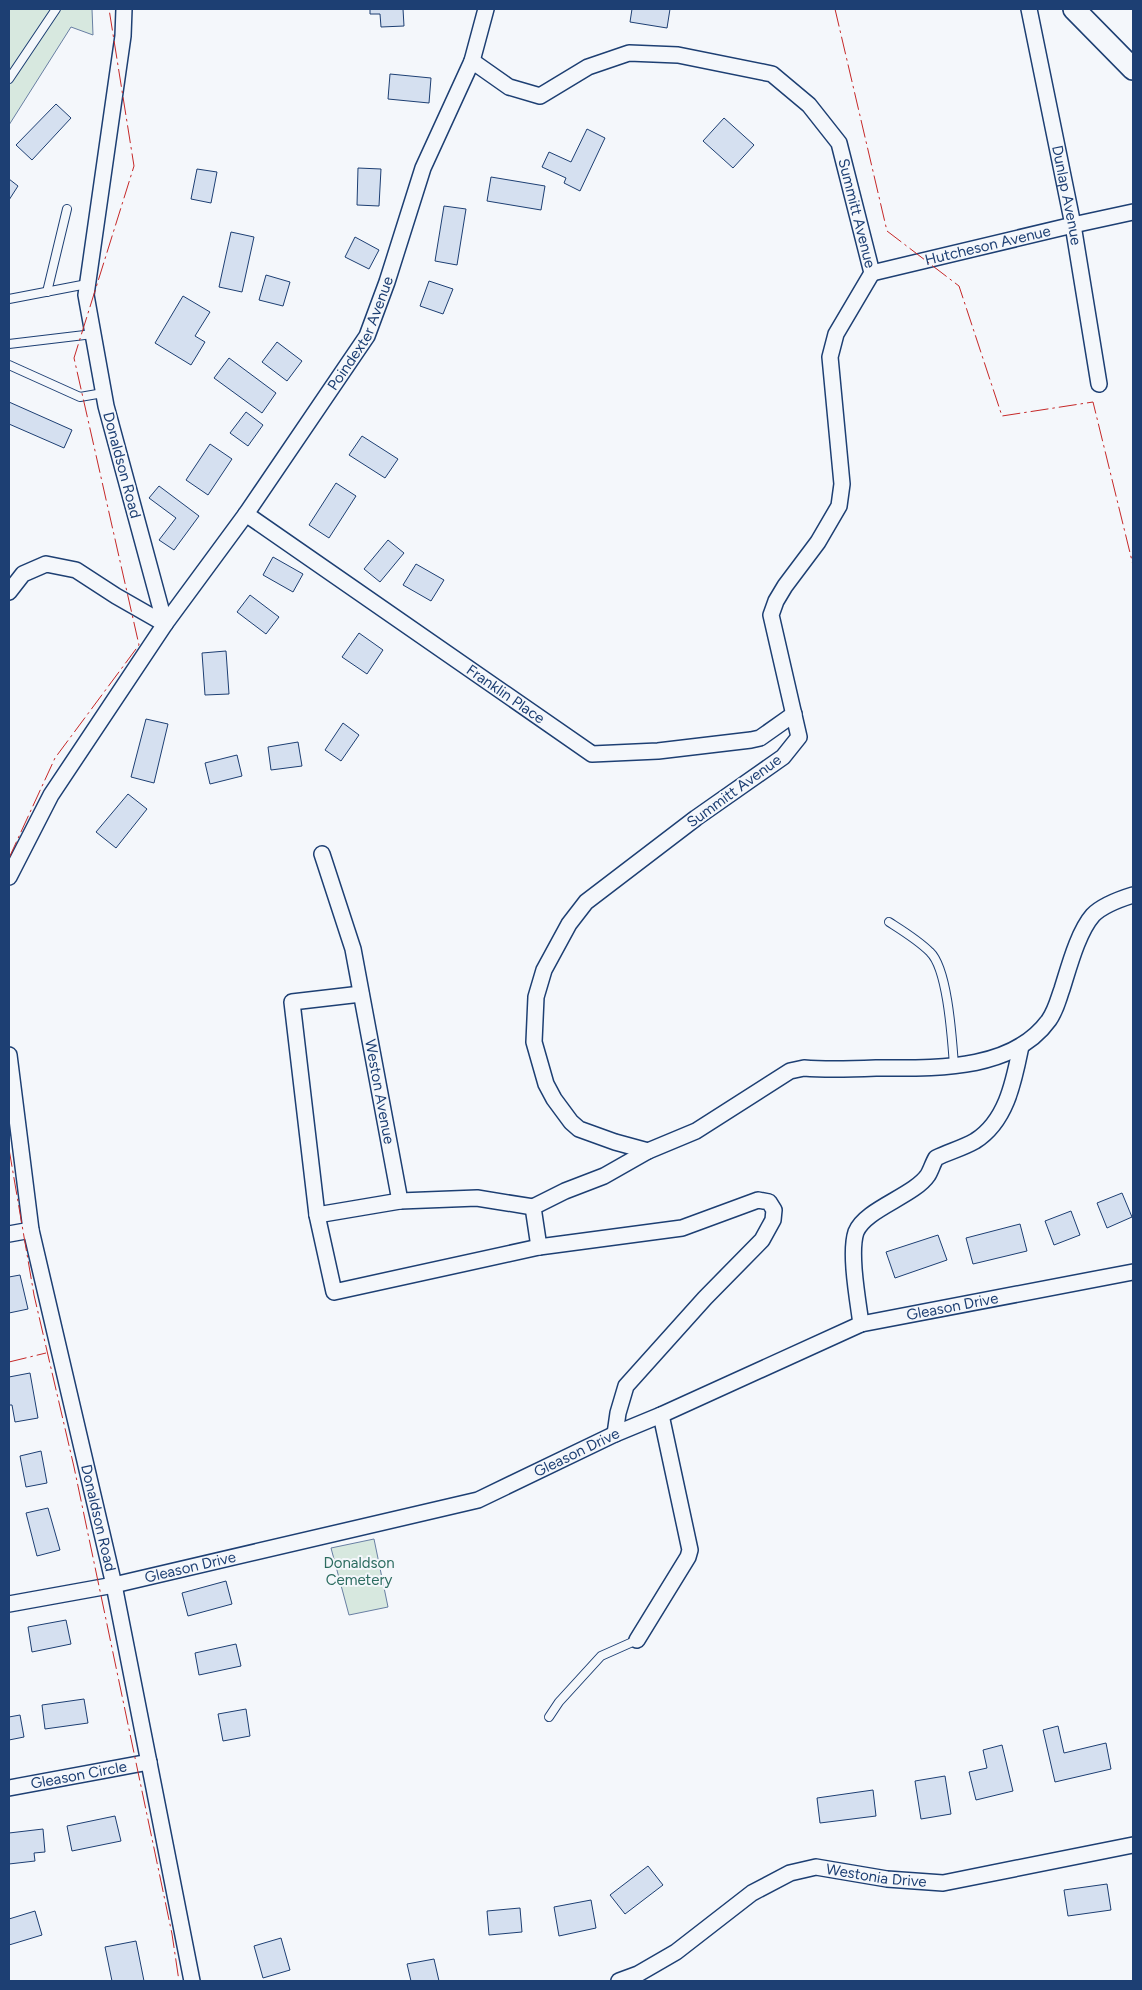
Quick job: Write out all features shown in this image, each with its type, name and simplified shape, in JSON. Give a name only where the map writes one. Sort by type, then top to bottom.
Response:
[{"type":"street","name":"Donaldson Road","points":[[124,9],[124,36],[86,295],[103,393],[165,624]]},
{"type":"street","name":"Poindexter Avenue","points":[[165,624],[246,514],[367,336],[387,282],[422,168],[472,61],[486,9]]},
{"type":"street","name":"Dunlap Avenue","points":[[1029,9],[1073,225],[1099,384]]},
{"type":"street","points":[[1074,9],[1132,66]]},
{"type":"street","name":"Summitt Avenue","points":[[472,61],[509,87],[540,96],[588,67],[629,53],[678,55],[772,74],[809,105],[839,143],[872,273],[836,334],[830,358],[842,484],[839,506],[818,542],[785,586],[776,601],[771,615],[799,737],[783,757],[696,818],[586,902],[570,924],[544,970],[536,997],[534,1042],[546,1084],[554,1099],[571,1122],[579,1129],[614,1142],[648,1150]]},
{"type":"street","name":"Hutcheson Avenue","points":[[872,273],[1133,212]]},
{"type":"street","name":"Franklin Place","points":[[246,514],[592,754],[658,750],[751,740],[760,738],[794,714]]},
{"type":"street","points":[[9,592],[24,574],[46,564],[76,570],[165,624],[51,795],[9,877]]},
{"type":"street","name":"Weston Avenue","points":[[322,854],[353,949],[400,1201]]},
{"type":"street","points":[[317,1215],[400,1201],[477,1198],[533,1207],[565,1191],[604,1176],[648,1150],[696,1131],[790,1071],[804,1068],[927,1068],[954,1065],[998,1056],[1021,1046],[1040,1031],[1056,1010],[1077,946],[1092,916],[1100,909],[1133,894]]},
{"type":"street","points":[[361,994],[292,1002],[317,1215],[334,1292],[539,1247],[682,1228],[758,1200],[769,1202],[774,1210],[773,1220],[762,1240],[705,1298],[626,1386],[618,1413],[615,1434]]},
{"type":"street","points":[[861,1324],[855,1273],[854,1244],[856,1232],[862,1223],[912,1190],[928,1176],[936,1158],[975,1141],[991,1127],[1006,1103],[1021,1046]]},
{"type":"street","name":"Donaldson Road","points":[[9,1055],[31,1230],[114,1584],[192,1981]]},
{"type":"street","points":[[533,1207],[539,1247]]},
{"type":"street","points":[[9,1234],[31,1230]]},
{"type":"street","name":"Gleason Drive","points":[[9,1604],[114,1584],[478,1500],[615,1434],[861,1324],[1133,1272]]},
{"type":"street","points":[[637,1640],[688,1557],[690,1550],[661,1415]]},
{"type":"street","name":"Gleason Circle","points":[[9,1788],[149,1762]]},
{"type":"street","name":"Westonia Drive","points":[[618,1981],[638,1974],[676,1952],[752,1893],[790,1873],[816,1867],[887,1879],[943,1883],[1133,1845]]},
{"type":"lane","points":[[9,79],[56,9]]},
{"type":"lane","points":[[47,292],[67,209]]},
{"type":"lane","points":[[9,299],[87,284]]},
{"type":"lane","points":[[9,344],[92,334]]},
{"type":"lane","points":[[9,365],[80,397],[103,393]]},
{"type":"lane","points":[[889,922],[932,953],[941,974],[946,995],[954,1065]]},
{"type":"lane","points":[[549,1717],[559,1702],[601,1656],[637,1640]]},
{"type":"green space","points":[[9,9],[92,9],[93,35],[71,27],[9,125]]},
{"type":"green space","name":"Donaldson Cemetery","points":[[374,1539],[388,1607],[349,1615],[331,1548]]},
{"type":"building","points":[[370,9],[403,9],[404,26],[381,27],[380,14],[370,14]]},
{"type":"building","points":[[632,9],[670,9],[667,28],[630,22]]},
{"type":"building","points":[[390,74],[431,78],[429,103],[388,99]]},
{"type":"building","points":[[56,104],[71,118],[32,160],[16,145]]},
{"type":"building","points":[[724,118],[754,145],[733,168],[703,141]]},
{"type":"building","points":[[587,129],[605,138],[580,191],[564,183],[566,178],[542,167],[549,152],[571,162]]},
{"type":"building","points":[[358,168],[381,169],[379,206],[357,205]]},
{"type":"building","points":[[197,169],[217,172],[211,203],[191,199]]},
{"type":"building","points":[[491,177],[545,186],[541,210],[487,201]]},
{"type":"building","points":[[9,179],[18,186],[9,200]]},
{"type":"building","points":[[444,206],[466,209],[457,265],[435,261]]},
{"type":"building","points":[[231,232],[254,237],[242,292],[219,287]]},
{"type":"building","points":[[355,237],[379,250],[369,269],[345,257]]},
{"type":"building","points":[[266,275],[290,282],[283,306],[259,300]]},
{"type":"building","points":[[429,281],[453,289],[443,314],[420,306]]},
{"type":"building","points":[[183,296],[210,312],[195,336],[205,342],[191,365],[155,343]]},
{"type":"building","points":[[277,342],[302,361],[287,381],[262,362]]},
{"type":"building","points":[[229,358],[276,393],[262,413],[214,378]]},
{"type":"building","points":[[9,402],[72,430],[64,448],[9,424]]},
{"type":"building","points":[[246,412],[263,425],[248,446],[230,433]]},
{"type":"building","points":[[362,436],[398,459],[385,478],[349,455]]},
{"type":"building","points":[[210,444],[232,459],[208,495],[186,480]]},
{"type":"building","points":[[336,483],[356,496],[329,538],[309,525]]},
{"type":"building","points":[[159,486],[199,516],[174,550],[159,540],[176,518],[149,498]]},
{"type":"building","points":[[388,540],[404,553],[380,582],[364,569]]},
{"type":"building","points":[[273,557],[303,574],[293,592],[263,575]]},
{"type":"building","points":[[416,564],[444,580],[431,601],[403,585]]},
{"type":"building","points":[[250,595],[279,617],[266,634],[237,612]]},
{"type":"building","points":[[359,633],[383,650],[367,674],[342,657]]},
{"type":"building","points":[[226,651],[229,694],[205,695],[202,653]]},
{"type":"building","points":[[146,719],[168,724],[154,783],[131,777]]},
{"type":"building","points":[[343,723],[359,735],[341,761],[325,750]]},
{"type":"building","points":[[298,742],[302,766],[271,770],[268,747]]},
{"type":"building","points":[[237,755],[242,776],[210,784],[205,763]]},
{"type":"building","points":[[128,794],[147,809],[116,848],[96,832]]},
{"type":"building","points":[[1122,1193],[1132,1217],[1107,1228],[1097,1203]]},
{"type":"building","points":[[1071,1211],[1080,1235],[1054,1245],[1045,1221]]},
{"type":"building","points":[[1020,1224],[1027,1251],[973,1264],[966,1238]]},
{"type":"building","points":[[938,1235],[947,1260],[895,1278],[886,1252]]},
{"type":"building","points":[[20,1275],[28,1309],[9,1313],[9,1277]]},
{"type":"building","points":[[30,1373],[38,1418],[15,1422],[12,1405],[9,1405],[9,1377]]},
{"type":"building","points":[[41,1451],[47,1483],[26,1487],[20,1456]]},
{"type":"building","points":[[48,1508],[60,1550],[37,1556],[26,1513]]},
{"type":"building","points":[[226,1581],[232,1604],[188,1616],[182,1593]]},
{"type":"building","points":[[66,1620],[71,1644],[32,1652],[28,1627]]},
{"type":"building","points":[[236,1644],[241,1666],[199,1675],[195,1653]]},
{"type":"building","points":[[84,1699],[88,1723],[45,1729],[42,1705]]},
{"type":"building","points":[[246,1709],[250,1736],[223,1741],[218,1714]]},
{"type":"building","points":[[20,1715],[24,1737],[9,1740],[9,1717]]},
{"type":"building","points":[[1058,1726],[1064,1753],[1106,1743],[1111,1769],[1055,1782],[1043,1730]]},
{"type":"building","points":[[1002,1745],[1013,1791],[976,1800],[969,1772],[987,1768],[983,1750]]},
{"type":"building","points":[[945,1776],[951,1814],[921,1819],[915,1781]]},
{"type":"building","points":[[873,1790],[876,1816],[820,1823],[817,1798]]},
{"type":"building","points":[[115,1816],[121,1841],[72,1851],[67,1826]]},
{"type":"building","points":[[43,1829],[45,1852],[34,1853],[35,1861],[9,1864],[9,1833]]},
{"type":"building","points":[[648,1866],[663,1885],[625,1914],[610,1895]]},
{"type":"building","points":[[1107,1884],[1111,1910],[1068,1916],[1064,1890]]},
{"type":"building","points":[[591,1900],[596,1928],[559,1936],[554,1907]]},
{"type":"building","points":[[520,1908],[522,1932],[489,1935],[487,1911]]},
{"type":"building","points":[[35,1911],[42,1935],[9,1945],[9,1919]]},
{"type":"building","points":[[281,1938],[290,1970],[263,1978],[254,1946]]},
{"type":"building","points":[[136,1941],[144,1981],[112,1981],[105,1947]]},
{"type":"building","points":[[434,1959],[439,1981],[411,1981],[407,1964]]},
{"type":"power","points":[[9,858],[55,758],[139,645],[74,358],[134,166],[109,9]]},
{"type":"power","points":[[835,9],[887,231],[959,286],[1002,416],[1093,402],[1133,565]]},
{"type":"power","points":[[9,1149],[34,1295],[74,1467],[172,1934],[179,1981]]},
{"type":"power","points":[[9,1362],[46,1353]]}]
